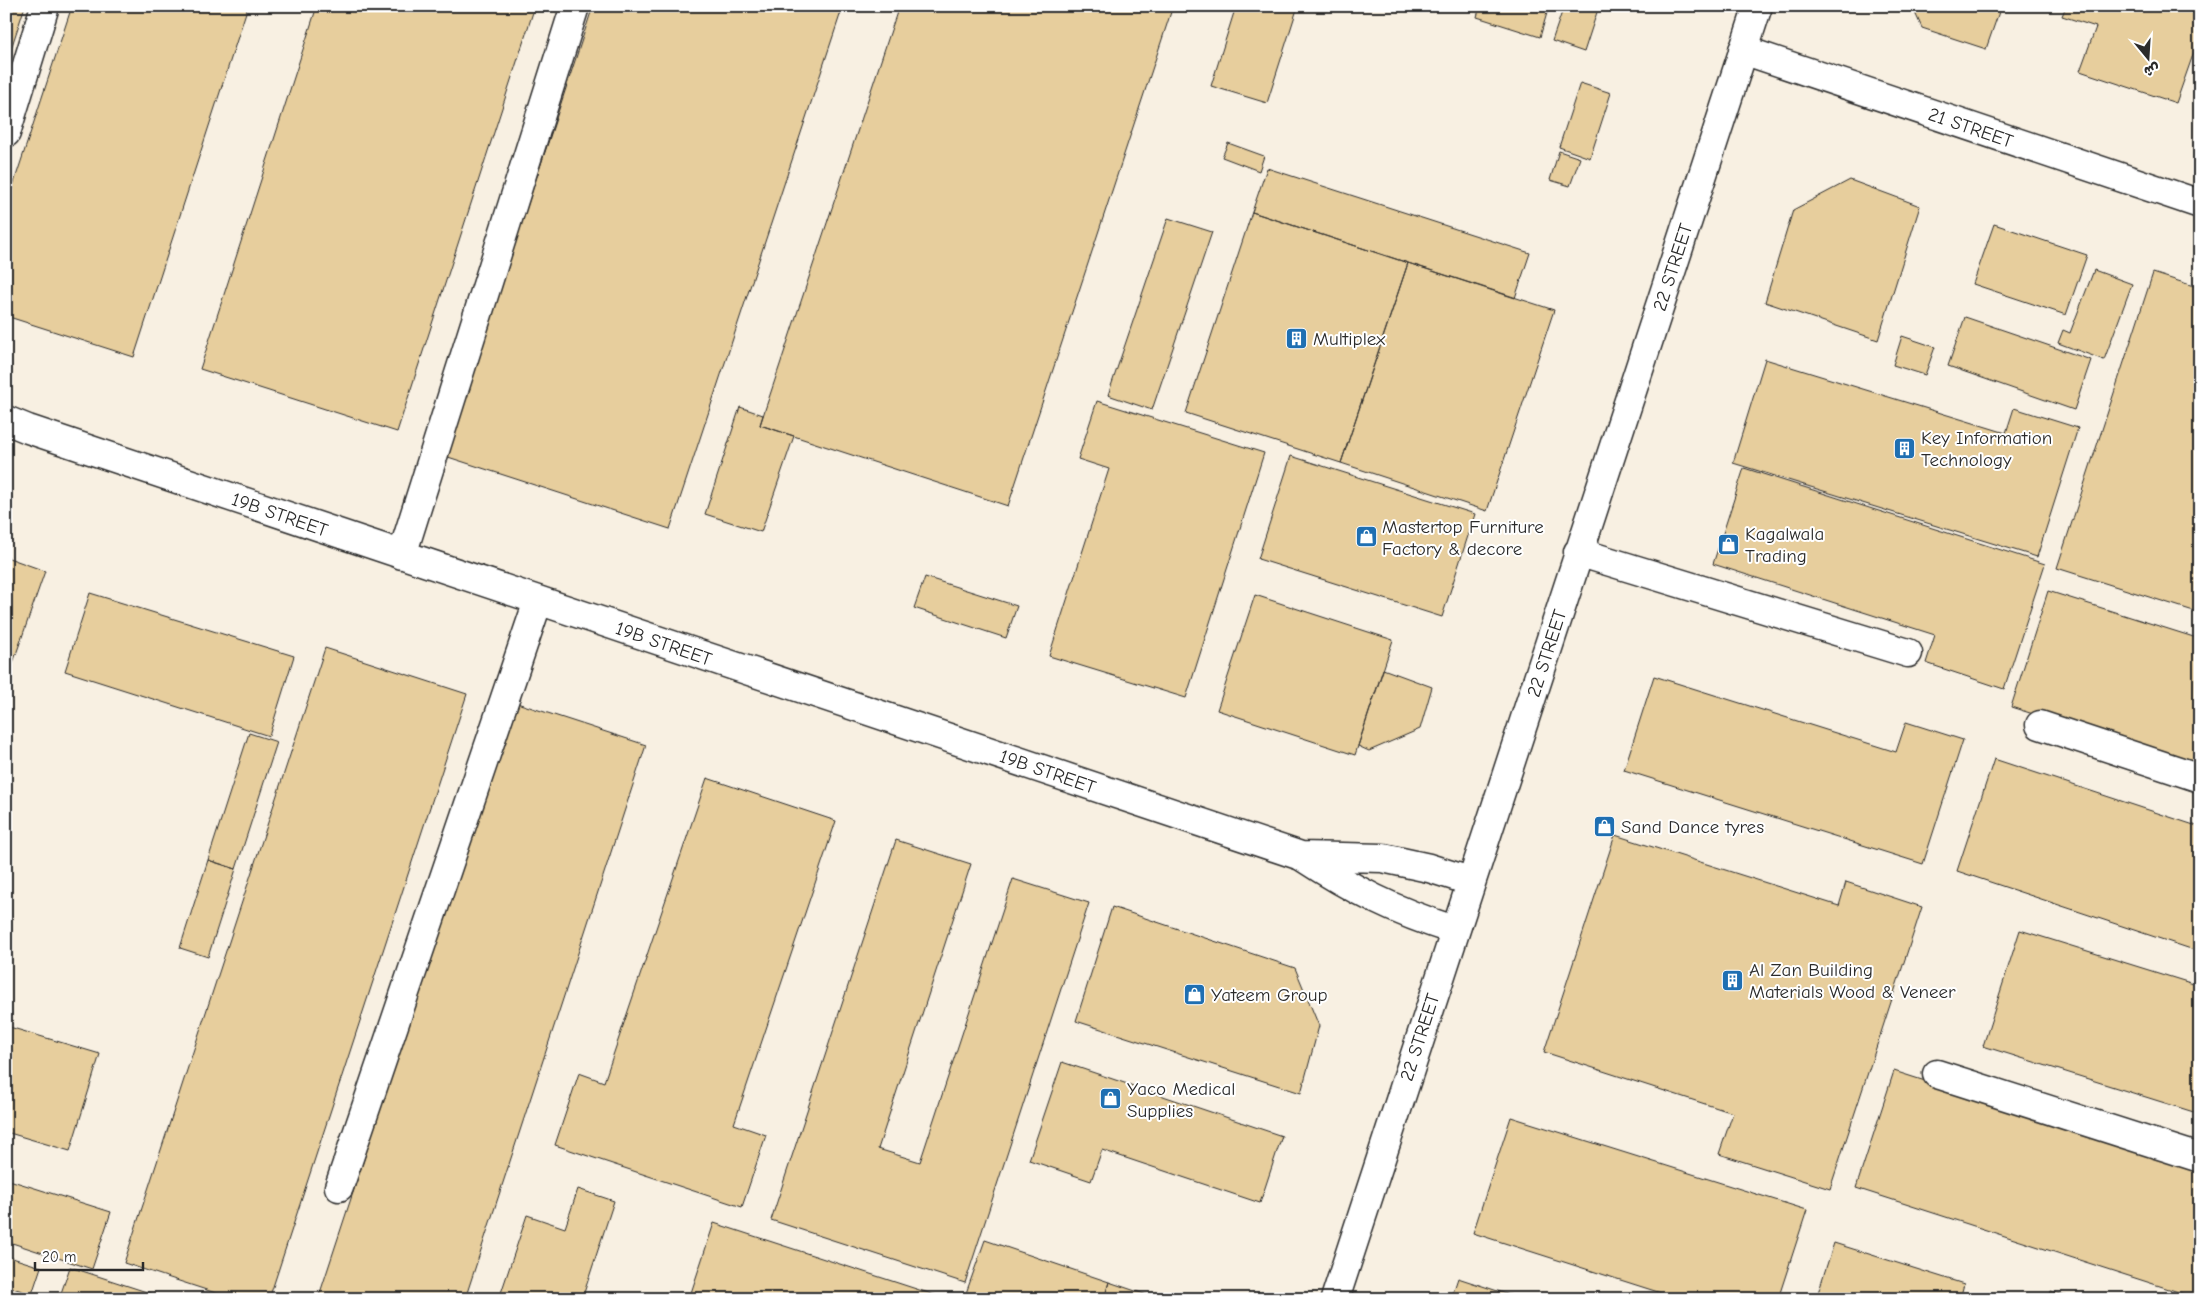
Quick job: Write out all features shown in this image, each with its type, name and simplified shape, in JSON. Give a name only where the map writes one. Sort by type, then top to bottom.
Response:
[{"type":"street","points":[[6,133],[45,6]]},
{"type":"street","points":[[402,555],[575,6]]},
{"type":"street","name":"22 STREET","points":[[1335,1299],[1470,881],[1498,802],[1578,552],[1758,6]]},
{"type":"street","name":"21 STREET","points":[[1743,50],[2200,204]]},
{"type":"street","name":"19B STREET","points":[[13,425],[1300,856],[1336,880],[1374,900],[1413,917],[1454,930]]},
{"type":"street","points":[[1578,552],[1908,654]]},
{"type":"street","points":[[339,1187],[538,600]]},
{"type":"street","points":[[2040,725],[2200,778]]},
{"type":"street","name":"19B STREET","points":[[1300,856],[1383,858],[1429,868],[1470,881]]},
{"type":"street","points":[[1937,1074],[2200,1158]]},
{"type":"shaded area","points":[[6,6],[2200,6],[2200,1299],[6,1299]]},
{"type":"building","points":[[6,6],[25,6],[6,64]]},
{"type":"building","points":[[72,6],[248,6],[134,357],[6,316],[6,207]]},
{"type":"building","points":[[317,6],[535,6],[397,432],[200,369]]},
{"type":"building","points":[[593,6],[843,6],[670,529],[445,456]]},
{"type":"building","points":[[899,6],[1173,6],[1008,506],[760,425]]},
{"type":"building","points":[[1236,6],[1298,6],[1267,103],[1211,86]]},
{"type":"building","points":[[1480,6],[1549,6],[1540,37],[1477,17]]},
{"type":"building","points":[[1564,6],[1599,6],[1584,52],[1552,41]]},
{"type":"building","points":[[1912,6],[1991,6],[2000,9],[1986,49],[1922,28]]},
{"type":"building","points":[[2066,6],[2200,6],[2200,35],[2176,103],[2080,71],[2096,27],[2062,16]]},
{"type":"building","points":[[1580,83],[1611,93],[1590,158],[1559,147]]},
{"type":"building","points":[[1228,143],[1264,156],[1259,171],[1222,157]]},
{"type":"building","points":[[1559,151],[1580,158],[1570,186],[1550,180]]},
{"type":"building","points":[[1267,168],[1530,253],[1515,298],[1252,212]]},
{"type":"building","points":[[1850,180],[1920,206],[1878,340],[1765,302],[1793,210]]},
{"type":"building","name":"Multiplex","points":[[1252,212],[1408,263],[1341,463],[1186,413]]},
{"type":"building","points":[[1168,218],[1212,232],[1152,410],[1108,395]]},
{"type":"building","points":[[1994,224],[2087,255],[2066,315],[1973,284]]},
{"type":"building","name":"Multiplex","points":[[1408,263],[1554,310],[1487,511],[1341,463]]},
{"type":"building","points":[[2094,270],[2132,284],[2104,360],[2058,343],[2063,330],[2070,333]]},
{"type":"building","points":[[2153,273],[2200,288],[2200,613],[2057,568]]},
{"type":"building","points":[[1965,317],[2091,360],[2074,410],[1948,366]]},
{"type":"building","points":[[1902,336],[1935,347],[1925,375],[1893,365]]},
{"type":"building","name":"Key Information Technology","points":[[1765,359],[2006,433],[2014,408],[2078,428],[2037,557],[1733,463]]},
{"type":"building","points":[[1097,401],[1264,453],[1186,698],[1049,656],[1109,469],[1078,459]]},
{"type":"building","points":[[740,407],[763,415],[760,425],[794,436],[761,532],[705,514]]},
{"type":"building","name":"Mastertop Furniture Factory & decore","points":[[1291,456],[1475,514],[1442,617],[1258,559]]},
{"type":"building","points":[[1744,468],[2045,564],[2004,689],[1926,663],[1935,635],[1713,564]]},
{"type":"building","points":[[6,557],[45,571],[6,683]]},
{"type":"building","points":[[925,577],[1017,606],[1006,638],[914,608]]},
{"type":"building","points":[[2048,591],[2200,639],[2200,767],[2011,707]]},
{"type":"building","points":[[90,593],[294,656],[269,736],[65,671]]},
{"type":"building","points":[[1255,595],[1393,640],[1355,755],[1217,710]]},
{"type":"building","points":[[325,648],[467,694],[269,1299],[234,1299],[124,1263]]},
{"type":"building","points":[[1383,669],[1432,687],[1420,729],[1369,751],[1358,746]]},
{"type":"building","points":[[1654,676],[1896,752],[1906,722],[1963,740],[1923,864],[1624,770]]},
{"type":"building","points":[[514,702],[646,745],[465,1299],[318,1299]]},
{"type":"building","points":[[249,733],[277,742],[236,869],[208,860]]},
{"type":"building","points":[[1994,759],[2200,827],[2200,952],[1957,871]]},
{"type":"building","points":[[707,778],[836,821],[734,1124],[766,1135],[742,1207],[555,1145],[579,1073],[604,1082]]},
{"type":"building","name":"Al Zan Building Materials Wood & Veneer","points":[[1615,835],[1839,906],[1846,882],[1922,907],[1830,1189],[1719,1154],[1733,1113],[1544,1052]]},
{"type":"building","points":[[896,840],[971,864],[878,1149],[920,1162],[1013,879],[1089,903],[965,1283],[771,1220]]},
{"type":"building","points":[[208,860],[236,869],[208,957],[180,948]]},
{"type":"building","name":"Yateem Group","points":[[1112,907],[1295,968],[1319,1026],[1301,1093],[1076,1021]]},
{"type":"building","points":[[2020,930],[2200,986],[2200,1114],[1983,1046]]},
{"type":"building","points":[[6,1026],[100,1054],[70,1151],[6,1132]]},
{"type":"building","name":"Yaco Medical Supplies","points":[[1062,1062],[1282,1136],[1260,1203],[1102,1150],[1091,1181],[1029,1160]]},
{"type":"building","points":[[1894,1071],[2200,1169],[2200,1299],[1856,1188]]},
{"type":"building","points":[[1511,1117],[1807,1210],[1778,1299],[1680,1299],[1473,1233]]},
{"type":"building","points":[[6,1179],[111,1212],[92,1269],[6,1241]]},
{"type":"building","points":[[578,1189],[614,1201],[582,1299],[499,1299],[527,1215],[565,1228]]},
{"type":"building","points":[[714,1223],[947,1299],[689,1299]]},
{"type":"building","points":[[985,1240],[1109,1282],[1104,1299],[973,1299],[965,1296]]},
{"type":"building","points":[[1834,1243],[1964,1284],[1960,1299],[1816,1299]]},
{"type":"building","points":[[6,1256],[41,1267],[32,1294],[6,1286]]},
{"type":"building","points":[[70,1267],[168,1299],[59,1299]]},
{"type":"building","points":[[1458,1278],[1522,1299],[1451,1299]]},
{"type":"building","points":[[1109,1282],[1159,1299],[1104,1299]]},
{"type":"building","points":[[2051,1291],[2074,1299],[2049,1299]]},
{"type":"place","name":"Multiplex","points":[[1297,338]]},
{"type":"place","name":"Key Information Technology","points":[[1905,448]]},
{"type":"place","name":"Mastertop Furniture Factory & decore","points":[[1366,537]]},
{"type":"place","name":"Kagalwala Trading","points":[[1729,544]]},
{"type":"place","name":"Sand Dance tyres","points":[[1605,826]]},
{"type":"place","name":"Al Zan Building Materials Wood & Veneer","points":[[1733,980]]},
{"type":"place","name":"Yateem Group","points":[[1195,994]]},
{"type":"place","name":"Yaco Medical Supplies","points":[[1111,1099]]}]
